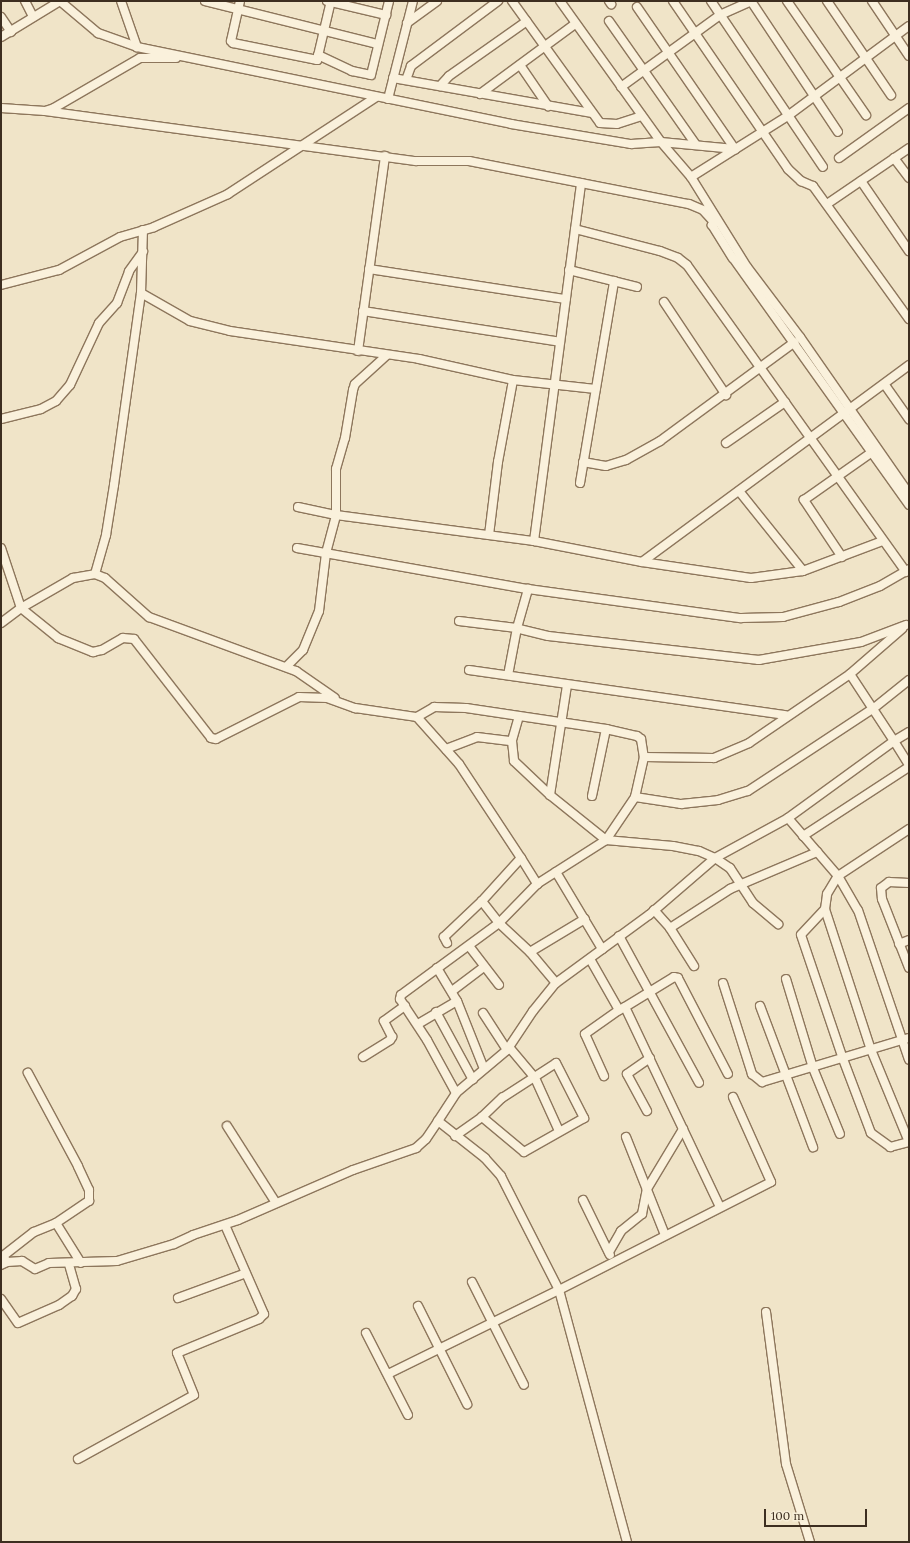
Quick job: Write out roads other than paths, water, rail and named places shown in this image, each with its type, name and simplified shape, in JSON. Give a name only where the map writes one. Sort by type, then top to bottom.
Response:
[{"type":"street","points":[[25,1],[33,18]]},
{"type":"street","points":[[1,38],[60,1],[98,33],[137,47],[511,124],[631,144],[661,142],[735,149]]},
{"type":"street","points":[[121,1],[137,47]]},
{"type":"street","points":[[205,1],[239,5],[323,31],[378,44]]},
{"type":"street","points":[[239,5],[231,41],[233,43],[316,60],[330,1],[386,15]]},
{"type":"street","points":[[318,55],[352,71],[371,75],[389,1]]},
{"type":"street","points":[[388,99],[413,1]]},
{"type":"street","points":[[407,23],[437,1]]},
{"type":"street","points":[[406,80],[411,66],[498,1]]},
{"type":"street","points":[[512,1],[592,114],[600,123],[608,126],[642,116]]},
{"type":"street","points":[[560,1],[661,142],[691,177],[715,221],[847,411],[872,452],[909,505]]},
{"type":"street","points":[[673,1],[788,169],[801,181],[813,186],[909,319]]},
{"type":"street","points":[[711,1],[823,167]]},
{"type":"street","points":[[621,87],[644,72],[668,51],[720,16],[751,1],[815,95],[838,132]]},
{"type":"street","points":[[787,1],[866,115]]},
{"type":"street","points":[[827,1],[891,95]]},
{"type":"street","points":[[872,1],[909,56]]},
{"type":"street","points":[[637,7],[735,149]]},
{"type":"street","points":[[1,16],[11,32]]},
{"type":"street","points":[[440,86],[449,76],[527,21]]},
{"type":"street","points":[[610,21],[696,145]]},
{"type":"street","points":[[480,94],[575,24]]},
{"type":"street","points":[[691,177],[789,115],[909,26]]},
{"type":"street","points":[[45,111],[61,104],[140,58],[187,57]]},
{"type":"street","points":[[520,65],[548,106]]},
{"type":"street","points":[[393,78],[592,114]]},
{"type":"street","points":[[1,285],[59,270],[120,237],[144,230],[228,194],[376,97]]},
{"type":"street","points":[[1,108],[45,111],[416,161],[469,161],[689,204],[703,210],[715,221]]},
{"type":"street","points":[[839,158],[909,108]]},
{"type":"street","points":[[827,204],[909,148]]},
{"type":"street","points":[[358,351],[385,156]]},
{"type":"street","points":[[894,158],[909,178]]},
{"type":"street","points":[[861,181],[909,251]]},
{"type":"street","points":[[534,542],[581,183]]},
{"type":"street","points":[[715,221],[713,228],[729,252],[909,494]]},
{"type":"street","points":[[297,548],[528,589],[741,618],[783,617],[839,602],[880,586],[908,570],[883,541],[687,265],[678,258],[575,229]]},
{"type":"street","points":[[95,574],[106,535],[141,293],[144,230]]},
{"type":"street","points":[[1,419],[41,409],[56,401],[70,385],[99,323],[117,303],[129,271],[143,252]]},
{"type":"street","points":[[369,269],[566,299]]},
{"type":"street","points":[[569,270],[637,287]]},
{"type":"street","points":[[580,484],[614,281]]},
{"type":"street","points":[[141,293],[190,321],[230,331],[289,338],[358,351],[427,360],[513,380],[554,383],[596,389]]},
{"type":"street","points":[[664,302],[726,395]]},
{"type":"street","points":[[363,311],[560,342]]},
{"type":"street","points":[[583,462],[606,466],[626,460],[660,441],[726,395],[795,342]]},
{"type":"street","points":[[286,667],[303,650],[319,611],[326,553],[336,515],[336,469],[345,438],[353,390],[355,384],[387,355]]},
{"type":"street","points":[[642,562],[847,411],[885,385],[909,365]]},
{"type":"street","points":[[489,536],[498,462],[513,380]]},
{"type":"street","points":[[885,385],[909,419]]},
{"type":"street","points":[[726,443],[785,402]]},
{"type":"street","points":[[842,557],[804,500],[872,452]]},
{"type":"street","points":[[739,491],[803,571]]},
{"type":"street","points":[[298,507],[336,515],[534,542],[642,562],[751,578],[803,571],[883,541]]},
{"type":"street","points":[[1,548],[20,608],[58,638],[93,652],[102,650],[123,638],[134,639],[211,738],[216,739],[299,697],[327,698],[381,712],[417,717],[434,707],[448,706],[562,724],[606,729],[637,736],[641,739],[644,757],[635,797],[606,840],[537,884],[499,922],[469,946],[401,995],[400,999],[418,1024],[456,1093]]},
{"type":"street","points":[[1,623],[20,608],[73,578],[95,574],[105,578],[149,617],[296,671],[342,703]]},
{"type":"street","points":[[508,675],[516,628],[528,589]]},
{"type":"street","points":[[460,621],[516,628],[548,636],[759,660],[862,642],[908,624]]},
{"type":"street","points":[[644,757],[714,758],[749,743],[786,715],[850,674],[908,624]]},
{"type":"street","points":[[469,670],[786,715]]},
{"type":"street","points":[[803,836],[909,766],[874,708],[850,674]]},
{"type":"street","points":[[635,797],[681,804],[718,800],[748,792],[874,708],[909,680]]},
{"type":"street","points":[[550,795],[567,685]]},
{"type":"street","points":[[519,716],[512,742],[514,761],[550,795],[606,840],[673,846],[699,851],[715,858],[730,868],[753,903],[778,924]]},
{"type":"street","points":[[417,717],[464,770],[537,884]]},
{"type":"street","points":[[592,796],[606,729]]},
{"type":"street","points":[[3,1259],[22,1261],[35,1269],[49,1263],[81,1264],[117,1261],[174,1244],[225,1225],[353,1170],[416,1148],[428,1136],[456,1093],[473,1080],[508,1048],[533,1011],[556,983],[654,910],[715,858],[788,818],[894,741],[909,732]]},
{"type":"street","points":[[446,749],[477,737],[512,742]]},
{"type":"street","points":[[788,818],[838,876],[858,910],[905,1039],[909,1060]]},
{"type":"street","points":[[825,909],[801,935],[843,1059],[872,1133],[890,1147],[909,1142],[871,1050],[825,909],[826,894],[838,876],[909,829]]},
{"type":"street","points":[[670,928],[740,884],[817,852]]},
{"type":"street","points":[[447,943],[444,937],[482,901],[521,858]]},
{"type":"street","points":[[556,872],[602,949]]},
{"type":"street","points":[[909,883],[889,882],[881,888],[882,900],[909,968]]},
{"type":"street","points":[[482,901],[499,922],[530,952],[556,983]]},
{"type":"street","points":[[654,910],[670,928],[694,966]]},
{"type":"street","points":[[530,952],[585,919]]},
{"type":"street","points":[[619,936],[699,1083]]},
{"type":"street","points":[[899,944],[909,940]]},
{"type":"street","points":[[469,946],[499,985]]},
{"type":"street","points":[[590,959],[622,1008],[650,1058],[720,1207]]},
{"type":"street","points":[[452,991],[484,967]]},
{"type":"street","points":[[437,968],[457,1001],[484,1069]]},
{"type":"street","points":[[604,1076],[586,1040],[585,1034],[622,1008],[674,977],[678,978],[728,1074]]},
{"type":"street","points":[[786,979],[813,1068],[840,1134]]},
{"type":"street","points":[[723,983],[752,1074],[762,1082],[787,1076],[905,1039]]},
{"type":"street","points":[[418,1024],[457,1001]]},
{"type":"street","points":[[363,1057],[390,1040],[392,1037],[384,1021],[405,1006]]},
{"type":"street","points":[[760,1006],[813,1147]]},
{"type":"street","points":[[436,1012],[473,1080]]},
{"type":"street","points":[[483,1013],[508,1048],[535,1078],[559,1131]]},
{"type":"street","points":[[647,1111],[627,1074],[650,1058]]},
{"type":"street","points":[[455,1136],[482,1117],[502,1098],[535,1078],[551,1064],[558,1063],[582,1110],[584,1118],[524,1152],[482,1117]]},
{"type":"street","points":[[3,1259],[34,1232],[56,1223],[89,1201],[89,1190],[28,1073]]},
{"type":"street","points":[[388,1374],[560,1290],[614,1261],[771,1182],[733,1097]]},
{"type":"street","points":[[438,1121],[455,1136],[486,1158],[501,1176],[560,1290],[627,1542]]},
{"type":"street","points":[[227,1126],[276,1203]]},
{"type":"street","points":[[609,1252],[621,1231],[642,1214],[647,1189],[683,1129]]},
{"type":"street","points":[[626,1137],[665,1235]]},
{"type":"street","points":[[583,1200],[614,1261]]},
{"type":"street","points":[[56,1223],[81,1264]]},
{"type":"street","points":[[78,1459],[194,1395],[177,1354],[259,1319],[264,1314],[225,1225]]},
{"type":"street","points":[[1,1299],[18,1323],[59,1305],[72,1296],[76,1289],[69,1264]]},
{"type":"street","points":[[178,1298],[246,1273]]},
{"type":"street","points":[[472,1282],[494,1322],[524,1385]]},
{"type":"street","points":[[418,1306],[441,1348],[467,1404]]},
{"type":"street","points":[[766,1312],[784,1450],[810,1542]]},
{"type":"street","points":[[366,1333],[408,1414]]}]
